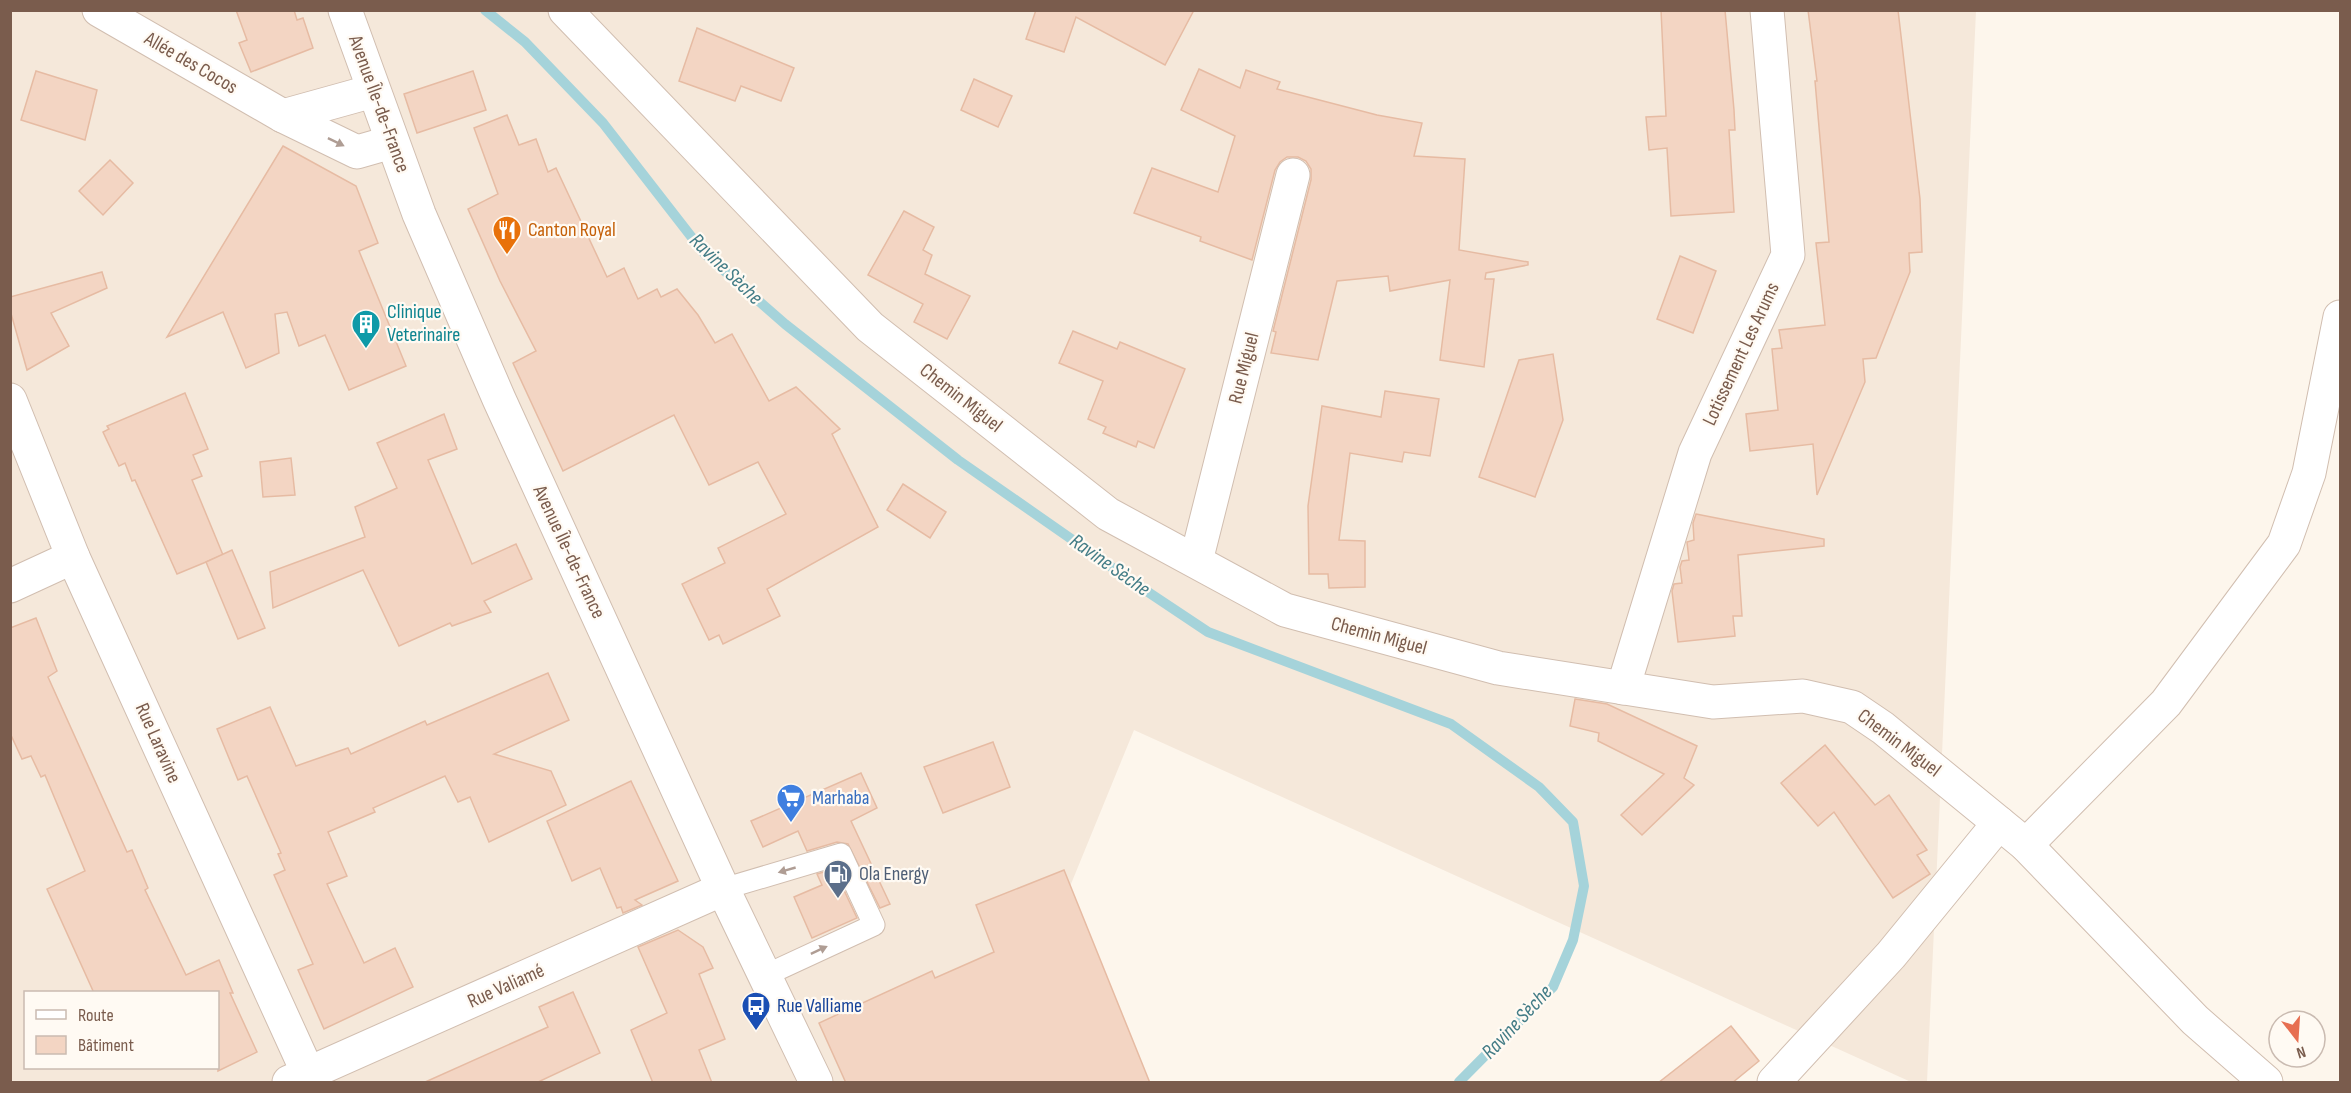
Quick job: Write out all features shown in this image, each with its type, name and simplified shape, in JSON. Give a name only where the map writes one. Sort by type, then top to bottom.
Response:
[{"type":"street","name":"Allée des Cocos","points":[[99,10],[283,116],[357,152],[392,142]]},
{"type":"street","name":"Avenue Île-de-France","points":[[345,10],[419,214],[499,399],[723,889],[816,1083]]},
{"type":"street","name":"Chemin Miguel","points":[[565,10],[870,327],[1108,514],[1285,610],[1498,668],[1713,702],[1803,696],[1852,707],[1883,728],[2026,845],[2195,1020],[2266,1083]]},
{"type":"street","name":"Lotissement Les Arums","points":[[1623,688],[1695,453],[1788,255],[1767,10]]},
{"type":"street","points":[[283,116],[373,91]]},
{"type":"street","name":"Rue Miguel","points":[[1196,561],[1293,175]]},
{"type":"street","points":[[2026,845],[2166,703],[2284,544],[2309,473],[2340,317]]},
{"type":"street","name":"Rue Laravine","points":[[10,400],[73,557],[303,1080]]},
{"type":"street","points":[[10,586],[73,557]]},
{"type":"street","points":[[1774,1083],[1891,955],[1999,823]]},
{"type":"street","name":"Rue Valiamé","points":[[303,1080],[723,889]]},
{"type":"lane","points":[[723,889],[841,854],[874,925],[766,975]]},
{"type":"shaded area","points":[[10,11],[1976,11],[1927,1082],[1911,1082],[1134,730],[990,1082],[11,1082]]},
{"type":"building","points":[[236,10],[294,10],[297,20],[303,18],[313,48],[251,72],[239,43],[247,40]]},
{"type":"building","points":[[1036,10],[1194,10],[1165,65],[1076,17],[1064,52],[1026,39]]},
{"type":"building","points":[[1661,10],[1725,10],[1735,130],[1729,130],[1734,212],[1671,216],[1667,148],[1649,150],[1646,117],[1666,116]]},
{"type":"building","points":[[1808,10],[1898,10],[1920,199],[1922,252],[1909,253],[1910,272],[1876,358],[1863,359],[1865,382],[1817,495],[1813,444],[1750,451],[1746,414],[1778,410],[1772,349],[1782,348],[1779,330],[1825,325],[1816,243],[1829,242],[1815,81],[1817,81]]},
{"type":"building","points":[[697,28],[794,68],[781,101],[741,86],[735,101],[679,81]]},
{"type":"building","points":[[1199,69],[1240,88],[1246,70],[1280,82],[1277,89],[1377,115],[1422,123],[1414,156],[1465,159],[1459,250],[1528,262],[1528,265],[1486,273],[1485,279],[1494,279],[1484,367],[1440,360],[1450,280],[1390,291],[1388,276],[1337,281],[1318,360],[1271,353],[1276,332],[1273,331],[1311,180],[1311,169],[1306,161],[1298,157],[1287,157],[1275,170],[1252,260],[1200,241],[1201,237],[1134,213],[1152,168],[1218,192],[1235,136],[1181,110]]},
{"type":"building","points":[[36,71],[97,90],[85,140],[21,120]]},
{"type":"building","points":[[473,71],[486,110],[417,133],[404,94]]},
{"type":"building","points":[[974,79],[1012,96],[998,127],[961,110]]},
{"type":"building","points":[[507,115],[519,145],[536,139],[548,172],[556,168],[607,277],[624,268],[638,299],[657,289],[661,297],[677,289],[698,315],[715,343],[732,334],[769,401],[796,387],[840,429],[832,434],[878,527],[767,589],[780,616],[723,644],[719,635],[709,640],[682,584],[725,563],[718,548],[786,514],[758,462],[709,485],[674,415],[563,471],[513,363],[536,351],[500,281],[468,209],[498,194],[474,128]]},
{"type":"building","points":[[283,146],[356,186],[378,243],[359,251],[406,366],[349,390],[325,335],[299,346],[287,312],[275,314],[279,353],[246,368],[223,312],[167,337]]},
{"type":"building","points":[[110,160],[133,183],[103,215],[79,191]]},
{"type":"building","points":[[904,211],[934,227],[923,250],[932,255],[925,274],[970,296],[947,339],[914,322],[923,304],[868,275]]},
{"type":"building","points":[[1680,256],[1716,271],[1693,333],[1657,319]]},
{"type":"building","points":[[102,272],[107,288],[51,313],[69,346],[27,370],[10,310],[10,297]]},
{"type":"building","points":[[1073,331],[1117,349],[1120,342],[1185,369],[1154,448],[1138,441],[1136,447],[1103,433],[1106,427],[1088,419],[1103,381],[1059,363]]},
{"type":"building","points":[[1553,354],[1563,420],[1535,497],[1479,477],[1519,360]]},
{"type":"building","points":[[1385,391],[1439,399],[1430,456],[1404,452],[1402,462],[1350,453],[1339,540],[1365,541],[1365,587],[1329,588],[1328,574],[1309,574],[1308,506],[1322,406],[1381,417]]},
{"type":"building","points":[[185,393],[208,449],[193,455],[202,476],[192,480],[223,555],[177,574],[135,480],[132,481],[125,463],[119,466],[103,432],[109,429],[107,426]]},
{"type":"building","points":[[444,414],[457,449],[428,460],[472,564],[516,544],[532,579],[484,601],[491,612],[452,626],[450,623],[399,646],[363,570],[273,608],[270,572],[365,537],[355,507],[397,488],[377,443]]},
{"type":"building","points":[[291,458],[295,495],[263,497],[260,462]]},
{"type":"building","points":[[903,484],[946,512],[930,538],[887,510]]},
{"type":"building","points":[[1696,514],[1824,539],[1824,546],[1738,555],[1742,616],[1733,616],[1735,636],[1678,642],[1672,591],[1674,584],[1682,583],[1680,567],[1682,561],[1689,560],[1687,542],[1694,540],[1693,523]]},
{"type":"building","points":[[232,550],[265,628],[238,639],[206,562]]},
{"type":"building","points":[[36,618],[57,671],[48,677],[127,852],[132,850],[148,888],[145,890],[186,975],[219,960],[233,993],[230,993],[257,1052],[218,1071],[219,991],[93,991],[47,889],[85,871],[45,775],[41,777],[31,756],[22,759],[10,733],[10,628]]},
{"type":"building","points":[[548,673],[569,720],[494,754],[551,771],[566,805],[489,842],[470,797],[458,802],[445,776],[373,808],[375,812],[328,832],[347,876],[327,884],[364,963],[395,948],[413,987],[324,1029],[298,970],[313,964],[274,875],[285,870],[278,854],[281,853],[247,776],[238,780],[217,729],[270,707],[296,766],[348,748],[351,754],[425,721],[427,725]]},
{"type":"building","points":[[1575,699],[1607,704],[1697,746],[1684,778],[1694,785],[1642,835],[1621,815],[1664,774],[1598,741],[1599,733],[1570,726]]},
{"type":"building","points":[[993,742],[1010,787],[943,813],[924,767]]},
{"type":"building","points":[[1825,745],[1875,805],[1889,795],[1927,850],[1917,855],[1930,874],[1893,898],[1834,812],[1818,826],[1781,783]]},
{"type":"building","points":[[861,773],[877,808],[851,821],[890,904],[880,908],[848,844],[837,842],[807,851],[798,831],[763,847],[751,821]]},
{"type":"building","points":[[631,781],[678,881],[635,900],[642,905],[623,913],[621,907],[617,908],[600,868],[572,881],[547,821]]},
{"type":"building","points":[[834,869],[857,918],[812,938],[794,897],[822,885],[817,874]]},
{"type":"building","points":[[1064,870],[1150,1083],[846,1083],[819,1023],[932,971],[935,978],[994,952],[976,905]]},
{"type":"building","points":[[678,930],[703,947],[713,968],[699,974],[725,1039],[699,1050],[712,1083],[653,1083],[631,1030],[667,1013],[638,947]]},
{"type":"building","points":[[573,992],[600,1053],[536,1083],[423,1083],[548,1027],[539,1007]]},
{"type":"building","points":[[1731,1026],[1759,1061],[1732,1083],[1658,1083]]},
{"type":"waterway","name":"Ravine Sèche","points":[[485,10],[525,42],[603,123],[704,253],[785,324],[958,460],[1208,632],[1451,724],[1539,787],[1573,822],[1584,886],[1573,940],[1553,987],[1459,1082]]},
{"type":"place","name":"Canton Royal","points":[[507,256]]},
{"type":"place","name":"Clinique Veterinaire","points":[[366,350]]},
{"type":"place","name":"Marhaba","points":[[791,824]]},
{"type":"place","name":"Ola Energy","points":[[838,900]]},
{"type":"place","name":"Rue Valliame","points":[[756,1032]]}]
